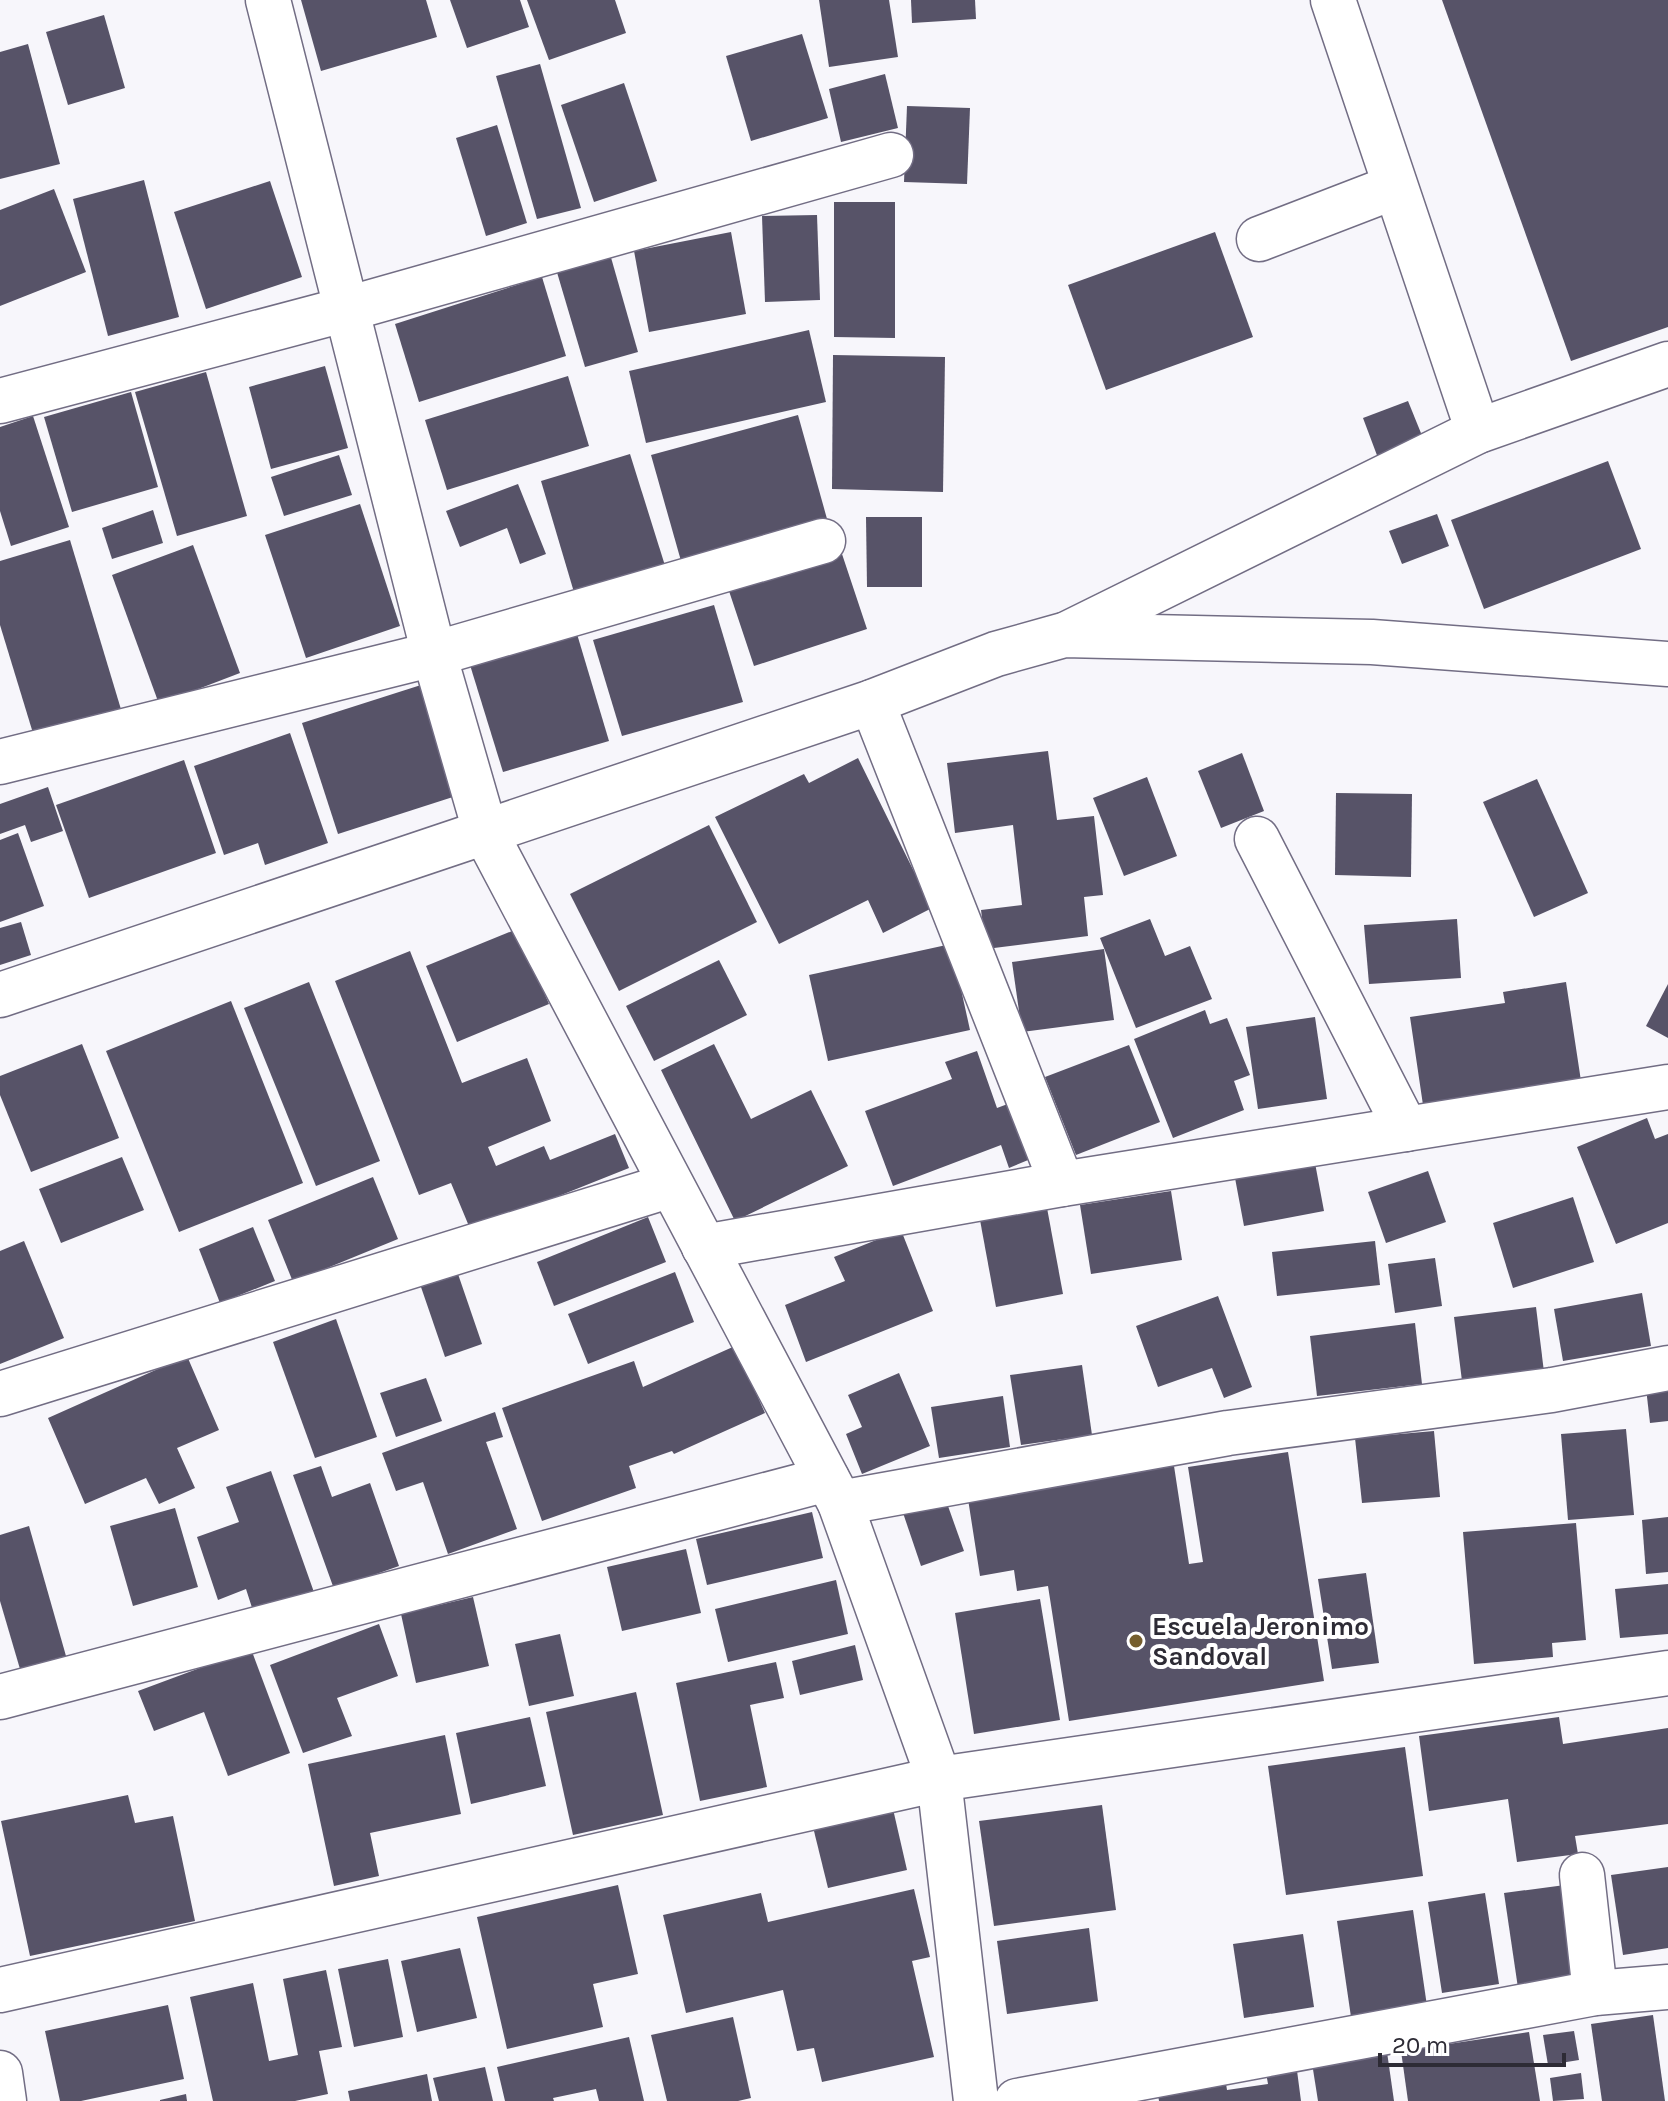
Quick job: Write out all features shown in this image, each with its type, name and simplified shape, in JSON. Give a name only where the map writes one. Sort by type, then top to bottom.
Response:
[{"type":"street","points":[[268,0],[434,654],[486,834],[834,1491],[939,1779],[976,2101]]},
{"type":"street","points":[[1333,0],[1478,431]]},
{"type":"street","points":[[0,401],[347,309],[891,155]]},
{"type":"street","points":[[1259,239],[1394,187]]},
{"type":"street","points":[[0,995],[872,702],[996,654],[1064,635],[1478,431],[1668,364]]},
{"type":"street","points":[[0,762],[434,654],[823,541]]},
{"type":"street","points":[[1064,635],[1372,642],[1668,664]]},
{"type":"street","points":[[872,702],[1062,1184]]},
{"type":"street","points":[[1257,839],[1406,1129]]},
{"type":"street","points":[[704,1247],[1062,1184],[1668,1087]]},
{"type":"street","points":[[0,1394],[671,1185]]},
{"type":"street","points":[[0,1697],[834,1491],[1228,1433],[1552,1390],[1668,1368]]},
{"type":"street","points":[[0,1990],[939,1779],[1668,1673]]},
{"type":"street","points":[[1582,1875],[1595,1993]]},
{"type":"street","points":[[1017,2101],[1595,1993],[1668,1987]]},
{"type":"street","points":[[0,2073],[4,2101]]},
{"type":"building","points":[[301,0],[426,0],[437,37],[321,71]]},
{"type":"building","points":[[450,0],[520,0],[529,27],[467,48]]},
{"type":"building","points":[[527,0],[615,0],[626,33],[549,60]]},
{"type":"building","points":[[819,0],[889,0],[898,57],[829,67]]},
{"type":"building","points":[[911,0],[975,0],[976,19],[912,23]]},
{"type":"building","points":[[1442,0],[1668,0],[1668,327],[1571,361]]},
{"type":"building","points":[[104,15],[125,88],[68,105],[46,32]]},
{"type":"building","points":[[802,34],[828,118],[751,141],[726,56]]},
{"type":"building","points":[[28,44],[60,164],[0,179],[0,52]]},
{"type":"building","points":[[540,64],[581,208],[537,219],[496,76]]},
{"type":"building","points":[[885,74],[898,128],[841,142],[829,89]]},
{"type":"building","points":[[624,83],[657,181],[594,202],[561,105]]},
{"type":"building","points":[[907,106],[970,108],[967,184],[904,182]]},
{"type":"building","points":[[497,125],[527,223],[486,236],[456,138]]},
{"type":"building","points":[[144,180],[179,317],[108,336],[73,199]]},
{"type":"building","points":[[270,181],[302,277],[206,309],[174,212]]},
{"type":"building","points":[[54,189],[86,272],[0,306],[0,210]]},
{"type":"building","points":[[834,202],[895,202],[895,338],[834,337]]},
{"type":"building","points":[[817,215],[820,300],[765,302],[762,216]]},
{"type":"building","points":[[731,232],[746,314],[649,332],[634,251]]},
{"type":"building","points":[[1215,232],[1253,337],[1106,390],[1068,285]]},
{"type":"building","points":[[610,254],[638,352],[585,367],[556,269]]},
{"type":"building","points":[[542,277],[566,356],[419,402],[395,324]]},
{"type":"building","points":[[809,330],[826,402],[646,443],[629,371]]},
{"type":"building","points":[[833,355],[945,357],[943,492],[832,489]]},
{"type":"building","points":[[325,366],[348,448],[271,469],[249,387]]},
{"type":"building","points":[[206,372],[247,516],[177,536],[135,392]]},
{"type":"building","points":[[568,376],[589,446],[447,490],[425,420]]},
{"type":"building","points":[[131,392],[158,487],[72,512],[44,417]]},
{"type":"building","points":[[1408,401],[1427,448],[1381,466],[1363,418]]},
{"type":"building","points":[[798,415],[829,526],[683,568],[651,455]]},
{"type":"building","points":[[33,416],[69,527],[11,546],[0,511],[0,427]]},
{"type":"building","points":[[630,454],[667,572],[576,599],[541,481]]},
{"type":"building","points":[[339,455],[352,495],[284,516],[271,477]]},
{"type":"building","points":[[1608,461],[1641,549],[1484,609],[1451,520]]},
{"type":"building","points":[[518,484],[546,554],[520,564],[507,528],[460,547],[446,511]]},
{"type":"building","points":[[360,504],[400,626],[306,658],[265,535]]},
{"type":"building","points":[[153,510],[163,543],[112,559],[102,528]]},
{"type":"building","points":[[1437,514],[1449,546],[1402,564],[1389,531]]},
{"type":"building","points":[[866,517],[922,517],[922,587],[867,587]]},
{"type":"building","points":[[70,540],[123,716],[36,743],[0,625],[0,561]]},
{"type":"building","points":[[193,545],[240,673],[159,704],[112,575]]},
{"type":"building","points":[[841,551],[867,629],[754,666],[728,588]]},
{"type":"building","points":[[714,605],[743,702],[622,736],[593,640]]},
{"type":"building","points":[[577,634],[609,741],[503,772],[470,665]]},
{"type":"building","points":[[421,685],[456,796],[338,834],[302,723]]},
{"type":"building","points":[[290,733],[328,843],[265,865],[258,843],[224,855],[194,766]]},
{"type":"building","points":[[1048,751],[1057,820],[1094,816],[1103,895],[1084,897],[1088,936],[986,949],[981,910],[1022,905],[1013,825],[955,833],[947,763]]},
{"type":"building","points":[[1242,753],[1264,811],[1221,828],[1198,771]]},
{"type":"building","points":[[858,758],[932,908],[883,933],[868,900],[779,944],[715,817],[804,774],[809,783]]},
{"type":"building","points":[[184,760],[216,853],[89,898],[56,805]]},
{"type":"building","points":[[1147,777],[1177,856],[1124,876],[1093,798]]},
{"type":"building","points":[[1537,779],[1588,893],[1534,917],[1483,802]]},
{"type":"building","points":[[48,787],[63,831],[31,842],[25,825],[0,834],[0,804]]},
{"type":"building","points":[[1336,793],[1412,794],[1411,877],[1335,875]]},
{"type":"building","points":[[709,825],[757,922],[619,991],[570,894]]},
{"type":"building","points":[[18,833],[44,906],[0,922],[0,840]]},
{"type":"building","points":[[1150,919],[1165,956],[1190,946],[1212,999],[1136,1028],[1100,938]]},
{"type":"building","points":[[1457,919],[1461,978],[1369,984],[1364,925]]},
{"type":"building","points":[[21,922],[31,955],[0,965],[0,928]]},
{"type":"building","points":[[517,929],[549,1004],[457,1042],[426,966]]},
{"type":"building","points":[[951,944],[970,1030],[828,1061],[809,975]]},
{"type":"building","points":[[1104,949],[1114,1020],[1022,1032],[1012,962]]},
{"type":"building","points":[[410,951],[462,1083],[527,1058],[551,1121],[488,1147],[496,1166],[544,1146],[550,1160],[615,1134],[629,1168],[471,1231],[451,1183],[419,1195],[335,981]]},
{"type":"building","points":[[719,960],[747,1015],[654,1061],[626,1006]]},
{"type":"building","points":[[309,982],[380,1161],[316,1186],[244,1008]]},
{"type":"building","points":[[1566,982],[1581,1081],[1423,1105],[1410,1017],[1505,1003],[1503,992]]},
{"type":"building","points":[[1668,984],[1668,1038],[1646,1026]]},
{"type":"building","points":[[231,1001],[303,1183],[179,1232],[106,1051]]},
{"type":"building","points":[[1205,1010],[1210,1024],[1227,1018],[1250,1075],[1234,1081],[1244,1110],[1173,1138],[1134,1039]]},
{"type":"building","points":[[1315,1017],[1327,1099],[1258,1109],[1246,1027]]},
{"type":"building","points":[[82,1044],[119,1138],[31,1172],[0,1095],[0,1076]]},
{"type":"building","points":[[714,1044],[751,1119],[811,1090],[848,1166],[735,1221],[661,1070]]},
{"type":"building","points":[[1129,1045],[1160,1122],[1076,1155],[1045,1077]]},
{"type":"building","points":[[977,1051],[997,1108],[1013,1102],[1033,1158],[1009,1168],[1001,1145],[893,1186],[865,1111],[952,1079],[945,1062]]},
{"type":"building","points":[[1647,1118],[1655,1139],[1668,1134],[1668,1223],[1616,1244],[1577,1147]]},
{"type":"building","points":[[122,1157],[144,1210],[61,1243],[39,1189]]},
{"type":"building","points":[[1315,1163],[1324,1211],[1244,1226],[1235,1178]]},
{"type":"building","points":[[1428,1171],[1446,1222],[1386,1243],[1368,1192]]},
{"type":"building","points":[[373,1177],[398,1239],[293,1282],[268,1220]]},
{"type":"building","points":[[1171,1191],[1182,1260],[1091,1274],[1080,1205]]},
{"type":"building","points":[[1573,1197],[1594,1262],[1513,1288],[1493,1223]]},
{"type":"building","points":[[1047,1208],[1063,1294],[996,1307],[980,1220]]},
{"type":"building","points":[[648,1217],[666,1262],[554,1306],[537,1262]]},
{"type":"building","points":[[253,1227],[275,1281],[220,1303],[199,1249]]},
{"type":"building","points":[[901,1230],[933,1311],[806,1362],[785,1305],[845,1281],[834,1257]]},
{"type":"building","points":[[24,1241],[64,1338],[0,1364],[0,1251]]},
{"type":"building","points":[[1375,1241],[1380,1285],[1277,1296],[1272,1252]]},
{"type":"building","points":[[1435,1258],[1442,1306],[1395,1313],[1388,1264]]},
{"type":"building","points":[[675,1272],[694,1322],[588,1364],[568,1314]]},
{"type":"building","points":[[458,1274],[482,1344],[445,1357],[421,1287]]},
{"type":"building","points":[[1642,1293],[1651,1346],[1563,1361],[1554,1309]]},
{"type":"building","points":[[1218,1296],[1252,1387],[1224,1398],[1212,1368],[1158,1387],[1136,1326]]},
{"type":"building","points":[[1536,1307],[1544,1372],[1462,1381],[1454,1317]]},
{"type":"building","points":[[336,1319],[377,1437],[315,1458],[273,1342]]},
{"type":"building","points":[[1415,1323],[1422,1384],[1317,1396],[1310,1336]]},
{"type":"building","points":[[735,1346],[765,1413],[674,1454],[672,1451],[629,1466],[636,1488],[542,1521],[502,1408],[634,1361],[645,1393],[643,1387]]},
{"type":"building","points":[[187,1356],[219,1430],[177,1448],[195,1488],[159,1504],[146,1478],[85,1504],[48,1418]]},
{"type":"building","points":[[1082,1365],[1092,1435],[1021,1445],[1010,1375]]},
{"type":"building","points":[[899,1373],[930,1446],[862,1474],[846,1434],[862,1427],[848,1395]]},
{"type":"building","points":[[426,1378],[442,1421],[396,1437],[380,1393]]},
{"type":"building","points":[[1668,1386],[1668,1421],[1650,1423],[1646,1388]]},
{"type":"building","points":[[1003,1396],[1010,1447],[939,1458],[931,1407]]},
{"type":"building","points":[[495,1412],[503,1437],[486,1442],[517,1529],[448,1554],[423,1482],[396,1491],[382,1453]]},
{"type":"building","points":[[1626,1429],[1634,1515],[1568,1520],[1561,1434]]},
{"type":"building","points":[[1434,1431],[1440,1497],[1362,1503],[1355,1438]]},
{"type":"building","points":[[1288,1452],[1324,1681],[1069,1721],[1048,1586],[1017,1591],[1014,1570],[980,1576],[968,1499],[1174,1466],[1189,1564],[1203,1562],[1188,1467]]},
{"type":"building","points":[[321,1466],[332,1497],[370,1483],[399,1566],[334,1589],[293,1475]]},
{"type":"building","points":[[271,1471],[315,1595],[255,1617],[246,1589],[218,1600],[197,1537],[239,1522],[226,1487]]},
{"type":"building","points":[[943,1492],[964,1551],[921,1566],[901,1507]]},
{"type":"building","points":[[175,1508],[198,1587],[133,1606],[110,1526]]},
{"type":"building","points":[[812,1512],[823,1558],[707,1585],[696,1539]]},
{"type":"building","points":[[1668,1517],[1668,1572],[1646,1574],[1642,1520]]},
{"type":"building","points":[[1576,1523],[1586,1640],[1552,1643],[1553,1657],[1474,1664],[1463,1532]]},
{"type":"building","points":[[29,1526],[66,1656],[20,1669],[0,1601],[0,1535]]},
{"type":"building","points":[[686,1549],[701,1613],[622,1631],[607,1567]]},
{"type":"building","points":[[1366,1573],[1379,1663],[1332,1669],[1318,1579]]},
{"type":"building","points":[[836,1580],[848,1634],[728,1662],[715,1609]]},
{"type":"building","points":[[1668,1584],[1668,1634],[1620,1638],[1615,1589]]},
{"type":"building","points":[[473,1597],[489,1666],[416,1683],[401,1614]]},
{"type":"building","points":[[1040,1599],[1060,1720],[974,1734],[955,1613]]},
{"type":"building","points":[[379,1624],[398,1676],[337,1698],[352,1736],[303,1753],[270,1665]]},
{"type":"building","points":[[560,1634],[574,1696],[529,1706],[515,1644]]},
{"type":"building","points":[[855,1645],[863,1680],[800,1695],[792,1661]]},
{"type":"building","points":[[251,1649],[290,1753],[228,1776],[204,1712],[154,1731],[138,1691]]},
{"type":"building","points":[[776,1662],[784,1698],[750,1705],[767,1787],[700,1801],[676,1683]]},
{"type":"building","points":[[636,1692],[663,1815],[573,1835],[546,1712]]},
{"type":"building","points":[[530,1717],[546,1786],[471,1804],[456,1733]]},
{"type":"building","points":[[1559,1717],[1563,1744],[1668,1728],[1668,1824],[1575,1836],[1578,1854],[1517,1862],[1508,1799],[1429,1811],[1419,1736]]},
{"type":"building","points":[[445,1735],[461,1814],[370,1833],[379,1876],[334,1886],[308,1764]]},
{"type":"building","points":[[1405,1747],[1423,1876],[1286,1895],[1268,1766]]},
{"type":"building","points":[[128,1795],[135,1823],[173,1816],[195,1921],[30,1956],[1,1821]]},
{"type":"building","points":[[1102,1805],[1116,1910],[994,1926],[979,1821]]},
{"type":"building","points":[[893,1809],[907,1870],[828,1888],[813,1827]]},
{"type":"building","points":[[1668,1867],[1668,1948],[1623,1955],[1611,1875]]},
{"type":"building","points":[[618,1885],[638,1974],[593,1984],[603,2027],[507,2049],[477,1917]]},
{"type":"building","points":[[1565,1885],[1579,1979],[1518,1988],[1504,1893]]},
{"type":"building","points":[[914,1889],[930,1957],[912,1961],[934,2057],[822,2082],[814,2048],[797,2051],[783,1990],[686,2013],[663,1915],[761,1893],[768,1922]]},
{"type":"building","points":[[1485,1893],[1499,1984],[1442,1993],[1428,1902]]},
{"type":"building","points":[[1413,1910],[1427,2006],[1351,2017],[1337,1921]]},
{"type":"building","points":[[1089,1928],[1098,2001],[1007,2014],[997,1941]]},
{"type":"building","points":[[1303,1934],[1314,2007],[1244,2018],[1233,1944]]},
{"type":"building","points":[[460,1948],[477,2018],[417,2032],[401,1961]]},
{"type":"building","points":[[388,1959],[403,2037],[354,2047],[338,1969]]},
{"type":"building","points":[[326,1970],[342,2047],[319,2051],[328,2094],[295,2101],[213,2101],[190,1997],[253,1983],[269,2061],[298,2055],[283,1979]]},
{"type":"building","points":[[168,2005],[184,2079],[81,2101],[60,2101],[45,2031]]},
{"type":"building","points":[[1653,2015],[1665,2101],[1602,2101],[1591,2024]]},
{"type":"building","points":[[733,2017],[751,2098],[738,2101],[667,2101],[651,2035]]},
{"type":"building","points":[[1574,2031],[1579,2060],[1548,2065],[1543,2035]]},
{"type":"building","points":[[1529,2032],[1540,2101],[1408,2101],[1401,2051]]},
{"type":"building","points":[[629,2037],[644,2101],[599,2101],[596,2089],[553,2098],[554,2101],[505,2101],[497,2067]]},
{"type":"building","points":[[1387,2052],[1394,2101],[1318,2101],[1312,2063]]},
{"type":"building","points":[[1296,2063],[1301,2101],[1159,2101],[1156,2082],[1224,2071],[1227,2090],[1268,2084],[1265,2067]]},
{"type":"building","points":[[485,2067],[493,2101],[439,2101],[433,2078]]},
{"type":"building","points":[[1581,2073],[1584,2099],[1553,2101],[1550,2078]]},
{"type":"building","points":[[427,2074],[432,2101],[350,2101],[348,2091]]},
{"type":"building","points":[[186,2094],[187,2101],[160,2101],[160,2100]]},
{"type":"place","name":"Escuela Jeronimo Sandoval","points":[[1136,1641]]}]
